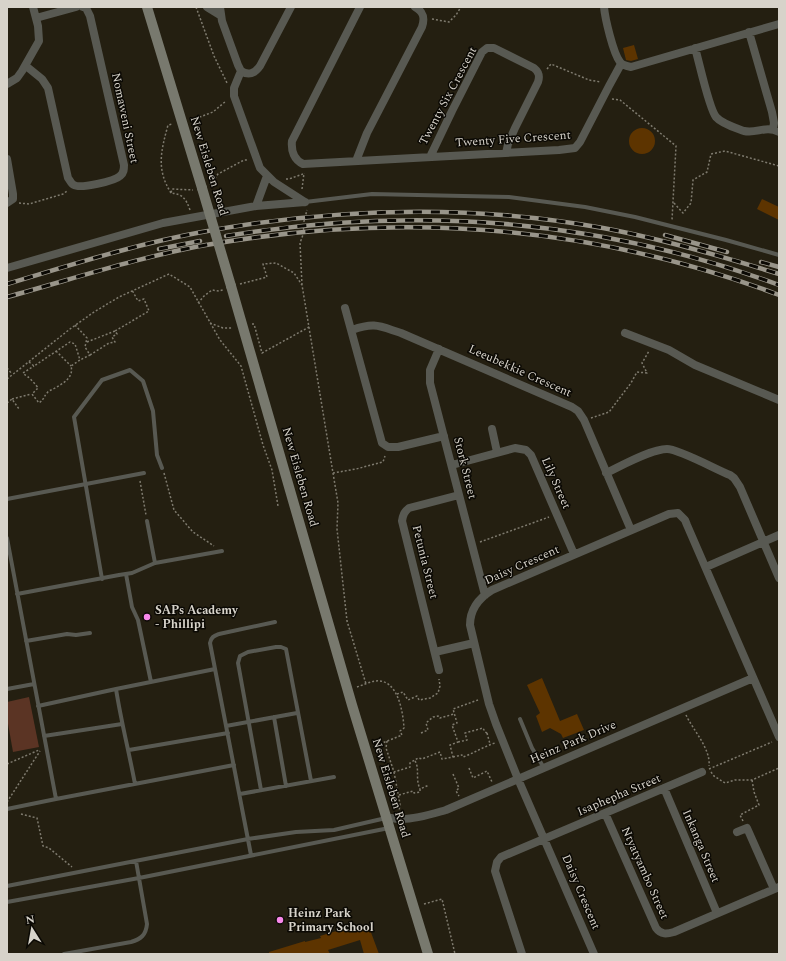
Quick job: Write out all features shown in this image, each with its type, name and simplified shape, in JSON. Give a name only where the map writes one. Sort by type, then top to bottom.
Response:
[{"type":"main road","name":"New Eisleben Road","points":[[147,7],[231,286],[348,690],[366,749],[393,821],[428,954]]},
{"type":"street","points":[[7,84],[17,78],[26,66],[39,41],[39,32],[33,7]]},
{"type":"street","points":[[36,18],[76,7]]},
{"type":"street","name":"Nomaweni Street","points":[[74,185],[82,187],[114,180],[120,177],[124,170],[90,16],[86,8],[83,7]]},
{"type":"street","points":[[207,7],[220,11],[241,71],[234,88],[234,96],[260,168],[267,176],[282,188],[305,202]]},
{"type":"street","points":[[241,71],[250,74],[258,70],[290,7]]},
{"type":"street","points":[[309,164],[303,164],[295,158],[291,146],[292,140],[360,7]]},
{"type":"street","points":[[356,161],[367,132],[422,27],[424,17],[422,12],[415,7]]},
{"type":"street","points":[[604,7],[615,52],[621,64],[631,67],[779,24]]},
{"type":"street","points":[[695,48],[711,106],[716,117],[744,131],[753,131],[764,128],[776,131],[749,32]]},
{"type":"street","name":"Twenty Six Crescent","points":[[430,157],[484,50],[494,48],[534,68],[538,73]]},
{"type":"street","name":"Twenty Five Crescent","points":[[309,164],[575,148],[580,142],[621,64]]},
{"type":"street","points":[[26,66],[42,79],[48,88],[68,178],[74,185]]},
{"type":"street","points":[[506,153],[514,128],[538,82],[538,73]]},
{"type":"street","points":[[7,160],[13,189],[10,201]]},
{"type":"street","points":[[256,206],[267,176]]},
{"type":"street","points":[[7,268],[153,226],[256,206],[305,202]]},
{"type":"street","points":[[346,308],[380,439],[384,445],[388,447],[398,447],[444,436]]},
{"type":"street","name":"Leeubekkie Crescent","points":[[352,330],[365,325],[375,325],[401,333],[572,407],[578,411],[584,420],[631,530]]},
{"type":"street","points":[[625,333],[669,350],[695,365],[779,400]]},
{"type":"street","name":"Stork Street","points":[[439,349],[430,370],[429,378],[485,595]]},
{"type":"street","points":[[492,429],[497,452]]},
{"type":"street","name":"Lily Street","points":[[452,465],[515,448],[521,448],[529,453],[574,554]]},
{"type":"street","points":[[606,473],[654,452],[667,449],[677,452],[734,478],[740,487],[779,578]]},
{"type":"street","name":"Petunia Street","points":[[439,670],[402,516],[409,508],[459,495]]},
{"type":"street","name":"Daisy Crescent","points":[[592,953],[545,839],[518,779],[493,716],[470,625],[471,614],[479,600],[492,590],[574,554],[669,514],[678,513],[685,520],[706,567],[753,678],[775,740]]},
{"type":"street","points":[[706,567],[779,535]]},
{"type":"street","points":[[435,652],[474,643]]},
{"type":"street","name":"Heinz Park Drive","points":[[393,821],[433,814],[463,803],[753,678]]},
{"type":"street","name":"Isaphepha Street","points":[[522,954],[496,877],[495,867],[497,862],[507,854],[705,770]]},
{"type":"street","name":"Inkanga Street","points":[[664,788],[717,913]]},
{"type":"street","name":"Ntyatyambo Street","points":[[605,813],[658,932],[667,934],[674,932],[776,888]]},
{"type":"street","points":[[737,832],[747,828],[776,888]]},
{"type":"lane","points":[[305,202],[372,194],[509,197],[585,207],[671,226],[779,255]]},
{"type":"lane","points":[[102,579],[74,417],[102,380],[130,370],[143,381],[153,411],[157,455],[162,468]]},
{"type":"lane","points":[[7,499],[144,473]]},
{"type":"lane","points":[[147,521],[155,563]]},
{"type":"lane","points":[[7,538],[56,799]]},
{"type":"lane","points":[[18,594],[126,574],[155,563],[222,551]]},
{"type":"lane","points":[[126,574],[132,607],[138,620],[151,682]]},
{"type":"lane","points":[[251,855],[210,643],[214,636],[219,634],[274,622]]},
{"type":"lane","points":[[26,641],[67,634],[76,635],[90,633]]},
{"type":"lane","points":[[261,790],[238,658],[243,654],[276,647],[284,648],[287,653],[297,713],[311,781]]},
{"type":"lane","points":[[38,706],[214,669]]},
{"type":"lane","points":[[7,689],[34,684]]},
{"type":"lane","points":[[116,689],[135,784]]},
{"type":"lane","points":[[226,726],[297,713]]},
{"type":"lane","points":[[274,717],[286,786]]},
{"type":"lane","points":[[520,719],[532,748],[544,768]]},
{"type":"lane","points":[[44,736],[122,724]]},
{"type":"lane","points":[[129,750],[228,733]]},
{"type":"lane","points":[[7,809],[234,765]]},
{"type":"lane","points":[[240,794],[334,777]]},
{"type":"lane","points":[[7,886],[248,839],[296,832],[340,829],[393,821]]},
{"type":"lane","points":[[7,902],[139,878],[319,841],[393,821]]},
{"type":"lane","points":[[318,831],[319,841]]},
{"type":"lane","points":[[64,954],[141,939],[146,930],[147,924],[136,861]]},
{"type":"path","points":[[171,193],[165,183],[160,160],[168,125],[182,123],[213,112],[234,96],[221,74],[196,7]]},
{"type":"path","points":[[424,17],[448,22],[456,15],[460,7]]},
{"type":"path","points":[[538,73],[545,72],[551,64],[589,80],[602,82],[609,86]]},
{"type":"path","points":[[603,96],[620,100],[676,146],[674,203],[671,226]]},
{"type":"path","points":[[674,203],[683,213],[691,203],[693,180],[707,172],[711,154],[725,151],[779,166]]},
{"type":"path","points":[[171,193],[172,189],[191,190],[202,188],[212,184],[218,174],[244,160],[257,161]]},
{"type":"path","points":[[309,164],[303,174],[302,190],[307,212],[304,218],[304,232],[300,244],[302,285],[334,473],[338,503],[337,529],[347,621],[366,684]]},
{"type":"path","points":[[267,176],[289,179],[303,174]]},
{"type":"path","points":[[10,201],[29,204],[63,194],[74,185]]},
{"type":"path","points":[[171,193],[178,194],[186,200],[193,218]]},
{"type":"path","points":[[198,303],[212,290],[219,291],[231,286],[266,277],[262,264],[276,263],[294,274],[302,285]]},
{"type":"path","points":[[7,378],[75,325],[99,309],[132,290],[169,274],[190,287],[220,340],[241,366],[263,445],[272,470],[278,506]]},
{"type":"path","points":[[87,342],[115,331],[149,311],[144,299],[138,302],[132,290]]},
{"type":"path","points":[[210,323],[222,328],[243,327],[254,324],[262,353],[309,327]]},
{"type":"path","points":[[75,325],[87,338],[85,347],[90,355]]},
{"type":"path","points":[[71,366],[109,343],[115,342],[112,337],[117,334],[115,331]]},
{"type":"path","points":[[7,403],[12,399],[32,394],[38,388],[36,384],[31,382],[29,377],[23,373],[70,342],[75,344],[80,360]]},
{"type":"path","points":[[584,420],[609,412],[631,383],[637,372],[647,373],[642,363],[653,344]]},
{"type":"path","points":[[32,394],[38,403],[44,399],[47,392],[64,382],[71,375],[71,366],[56,351]]},
{"type":"path","points":[[29,362],[34,366]]},
{"type":"path","points":[[7,368],[12,374]]},
{"type":"path","points":[[12,399],[19,409]]},
{"type":"path","points":[[334,473],[383,462],[388,447]]},
{"type":"path","points":[[162,468],[174,510],[193,532],[222,551]]},
{"type":"path","points":[[139,474],[147,521]]},
{"type":"path","points":[[472,545],[557,514]]},
{"type":"path","points":[[397,694],[403,692],[408,700],[417,696],[419,700],[430,698],[438,693],[440,686],[439,670]]},
{"type":"path","points":[[348,690],[376,681],[387,682],[397,694],[404,715],[404,728],[400,731],[402,735],[366,749]]},
{"type":"path","points":[[458,742],[452,725],[457,723],[453,709],[488,696]]},
{"type":"path","points":[[682,708],[701,741],[709,760],[705,770]]},
{"type":"path","points":[[421,733],[428,730],[426,723],[432,717],[439,716],[440,718],[454,714]]},
{"type":"path","points":[[453,757],[450,745],[467,740],[465,733],[478,728],[483,728],[487,733]]},
{"type":"path","points":[[387,740],[386,748],[394,772],[399,795],[400,809],[393,821]]},
{"type":"path","points":[[394,772],[410,768],[410,763],[418,758],[440,752],[442,759],[462,755],[463,757],[502,740]]},
{"type":"path","points":[[705,770],[775,740]]},
{"type":"path","points":[[7,764],[41,749],[7,802]]},
{"type":"path","points":[[415,761],[418,768],[416,779],[420,789]]},
{"type":"path","points":[[469,768],[473,778],[488,771],[496,789]]},
{"type":"path","points":[[705,770],[725,784],[735,780],[752,780],[779,768]]},
{"type":"path","points":[[453,774],[459,788],[456,791],[463,803]]},
{"type":"path","points":[[747,828],[740,815],[759,805],[754,792],[752,780]]},
{"type":"path","points":[[399,795],[413,791],[414,793],[420,792],[420,789],[429,785]]},
{"type":"path","points":[[15,812],[37,818],[43,846],[49,848],[79,872]]},
{"type":"path","points":[[424,904],[442,898],[455,954]]},
{"type":"shaded area","points":[[29,697],[39,747],[13,752],[7,718],[7,702]]},
{"type":"building","points":[[634,45],[638,59],[631,61],[626,60],[623,48]]},
{"type":"building","points":[[642,128],[651,132],[655,141],[651,150],[642,154],[633,150],[629,141],[633,132]]},
{"type":"building","points":[[762,199],[779,207],[779,220],[757,209]]},
{"type":"building","points":[[542,678],[560,721],[577,714],[584,730],[563,738],[561,734],[550,728],[542,732],[536,716],[540,713],[527,685]]},
{"type":"building","points":[[353,926],[355,931],[369,927],[379,954],[364,954],[360,940],[328,950],[330,954],[269,954],[269,952],[305,941],[321,938],[320,936]]},
{"type":"railway","points":[[7,284],[79,262],[202,232],[302,218],[402,212],[453,212],[503,215],[553,220],[603,228],[692,248],[779,274]]},
{"type":"railway","points":[[226,236],[296,226],[367,221],[436,220],[506,224],[575,232],[644,245],[712,263],[779,285]]},
{"type":"railway","points":[[7,297],[131,262],[206,245],[279,235],[352,229],[424,227],[496,231],[568,239],[639,253],[709,271],[779,295]]},
{"type":"railway","points":[[665,235],[727,252]]},
{"type":"railway","points":[[159,249],[200,241]]},
{"type":"railway","points":[[761,262],[779,267]]},
{"type":"place","name":"SAPs Academy - Phillipi","points":[[147,617]]},
{"type":"place","name":"Heinz Park Primary School","points":[[280,920]]}]
